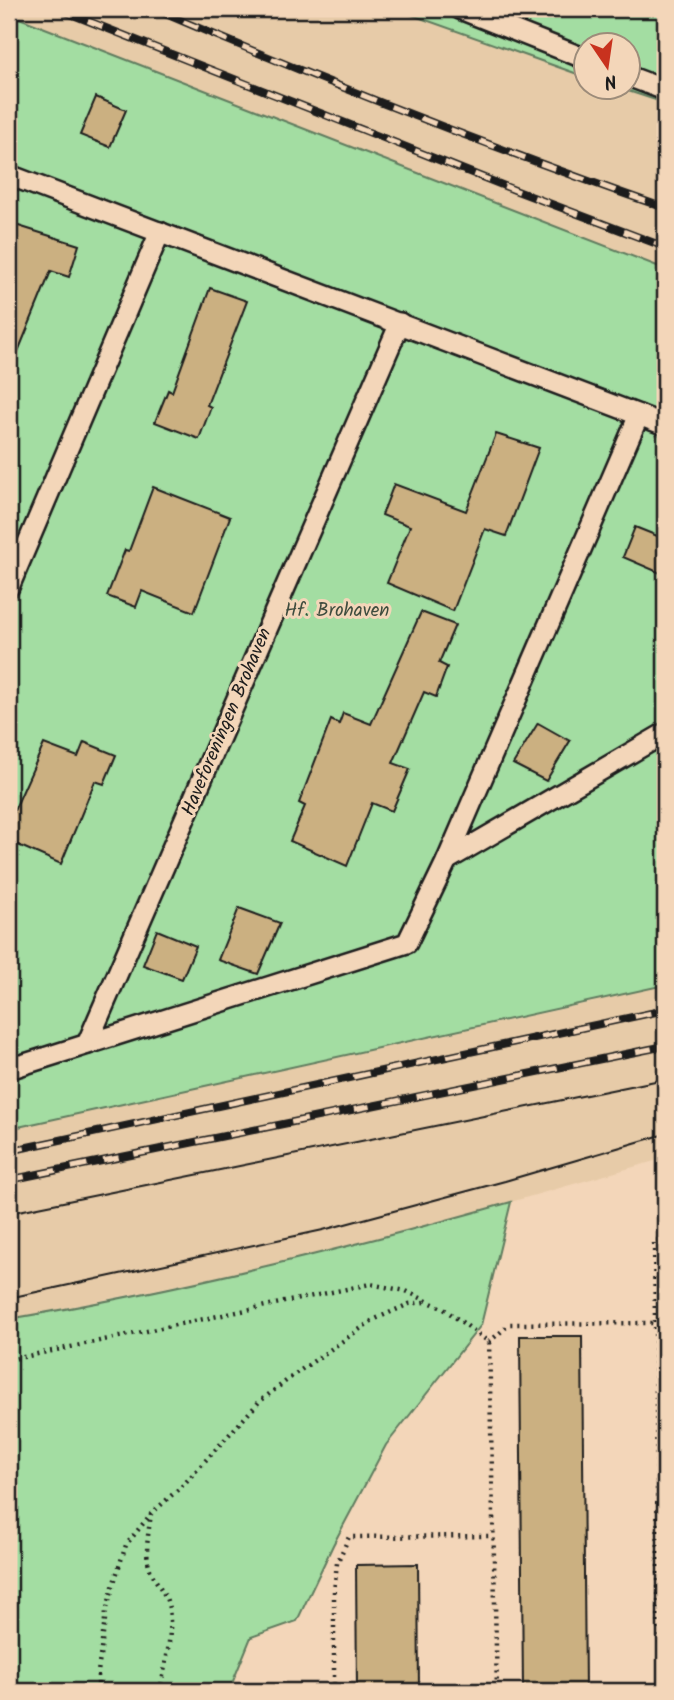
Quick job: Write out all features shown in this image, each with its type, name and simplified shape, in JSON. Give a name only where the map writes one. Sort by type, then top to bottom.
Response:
[{"type":"lane","points":[[460,9],[572,53]]},
{"type":"lane","points":[[642,81],[665,90]]},
{"type":"lane","points":[[9,175],[665,425]]},
{"type":"lane","points":[[9,587],[160,232]]},
{"type":"lane","name":"Haveforeningen Brohaven","points":[[87,1044],[400,323]]},
{"type":"lane","points":[[9,1069],[407,943],[447,860],[639,415]]},
{"type":"lane","points":[[447,860],[665,733]]},
{"type":"path","points":[[665,1240],[654,1240],[659,1630],[661,1652],[665,1656]]},
{"type":"path","points":[[9,1360],[370,1284],[406,1291],[444,1309],[489,1342]]},
{"type":"path","points":[[98,1691],[106,1612],[116,1576],[126,1545],[151,1514],[184,1484],[259,1402],[295,1374],[373,1320],[409,1304],[427,1301]]},
{"type":"path","points":[[489,1342],[510,1324],[656,1323]]},
{"type":"path","points":[[489,1342],[497,1691]]},
{"type":"path","points":[[151,1514],[147,1540],[150,1568],[169,1607],[169,1632],[160,1691]]},
{"type":"path","points":[[334,1691],[334,1591],[337,1563],[349,1536],[493,1536]]},
{"type":"shaded area","points":[[9,9],[395,9],[572,72],[572,102],[642,102],[642,96],[665,103],[665,269],[9,14]]},
{"type":"shaded area","points":[[665,952],[665,1158],[416,1229],[226,1275],[9,1319],[9,1129],[594,1002]]},
{"type":"green space","points":[[395,9],[665,9],[665,103],[642,96],[642,32],[572,32],[572,72]]},
{"type":"green space","name":"Hf. Brohaven","points":[[9,14],[665,269],[665,985],[9,1129]]},
{"type":"green space","points":[[511,1202],[481,1325],[386,1445],[333,1545],[297,1621],[251,1637],[229,1691],[9,1691],[9,1319],[262,1267]]},
{"type":"building","points":[[96,97],[126,110],[110,147],[80,135]]},
{"type":"building","points":[[9,223],[79,245],[69,277],[51,271],[10,371]]},
{"type":"building","points":[[210,288],[247,301],[207,405],[211,407],[199,439],[155,422],[168,390],[172,392]]},
{"type":"building","points":[[496,434],[539,448],[506,536],[485,529],[453,611],[387,583],[410,526],[382,515],[394,484],[466,511]]},
{"type":"building","points":[[153,487],[230,517],[194,612],[142,591],[136,607],[107,596],[125,550],[129,551]]},
{"type":"building","points":[[635,527],[665,539],[665,575],[623,557]]},
{"type":"building","points":[[421,612],[455,625],[439,663],[447,667],[436,697],[424,692],[393,763],[410,769],[392,811],[372,803],[347,866],[290,841],[305,806],[299,803],[331,720],[339,724],[343,713],[371,724]]},
{"type":"building","points":[[538,723],[570,741],[546,781],[513,764]]},
{"type":"building","points":[[84,742],[116,755],[104,784],[95,781],[61,864],[9,841],[9,822],[44,744],[78,757]]},
{"type":"building","points":[[239,908],[280,923],[258,974],[218,960]]},
{"type":"building","points":[[157,930],[196,946],[182,979],[143,965]]},
{"type":"building","points":[[520,1336],[582,1336],[585,1691],[523,1691]]},
{"type":"building","points":[[418,1564],[419,1691],[357,1691],[356,1565]]},
{"type":"tram line","points":[[9,1213],[665,1079]]},
{"type":"tram line","points":[[9,1298],[323,1230],[665,1134]]},
{"type":"railway","points":[[58,9],[665,247]]},
{"type":"railway","points":[[154,9],[408,113],[665,208]]},
{"type":"railway","points":[[9,1151],[665,1010]]},
{"type":"railway","points":[[9,1180],[665,1046]]}]
